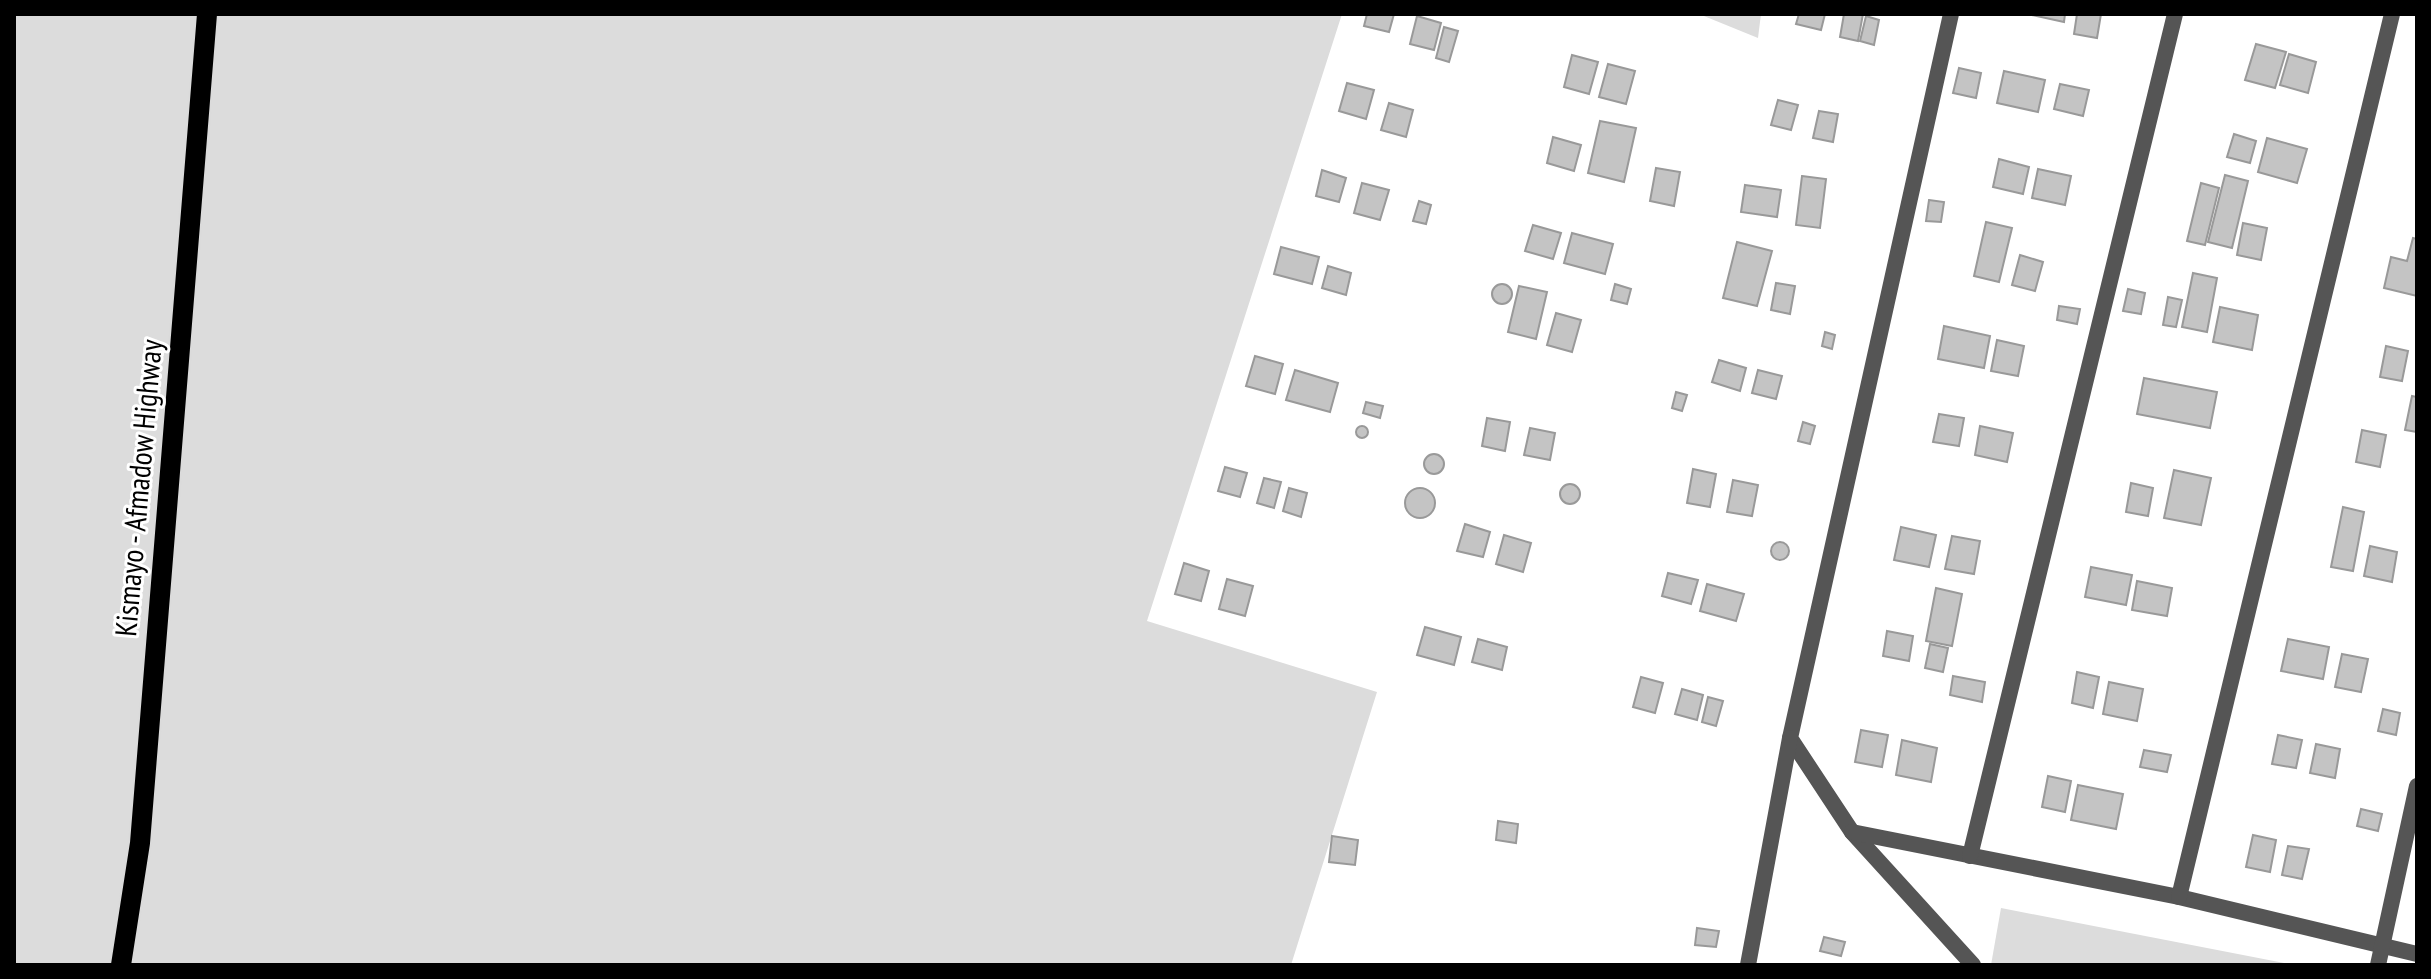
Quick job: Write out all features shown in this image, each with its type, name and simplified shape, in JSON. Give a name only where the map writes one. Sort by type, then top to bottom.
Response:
[{"type":"main road","name":"Kismayo - Afmadow Highway","points":[[121,965],[140,843],[207,14]]},
{"type":"street","points":[[1748,965],[1790,738],[1951,14]]},
{"type":"street","points":[[1970,856],[2175,14]]},
{"type":"street","points":[[2179,897],[2392,14]]},
{"type":"street","points":[[1790,738],[1852,832],[1959,958],[1973,965]]},
{"type":"street","points":[[2378,965],[2417,786]]},
{"type":"street","points":[[1852,832],[2179,897],[2417,954]]},
{"type":"shaded area","points":[[14,14],[1342,14],[1147,621],[1377,692],[1291,965],[14,965]]},
{"type":"shaded area","points":[[1699,14],[1761,14],[1758,38]]},
{"type":"shaded area","points":[[2001,908],[2294,965],[1991,965]]},
{"type":"building","points":[[1367,14],[1394,14],[1389,32],[1364,26]]},
{"type":"building","points":[[1799,14],[1825,14],[1821,30],[1796,24]]},
{"type":"building","points":[[1844,14],[1863,14],[1858,41],[1840,37]]},
{"type":"building","points":[[2027,14],[2065,14],[2064,22]]},
{"type":"building","points":[[2077,14],[2101,14],[2097,38],[2074,34]]},
{"type":"building","points":[[1417,16],[1441,23],[1434,50],[1410,44]]},
{"type":"building","points":[[1866,16],[1879,20],[1874,45],[1860,41]]},
{"type":"building","points":[[1444,27],[1458,31],[1449,62],[1436,58]]},
{"type":"building","points":[[2256,44],[2286,52],[2275,88],[2245,80]]},
{"type":"building","points":[[2289,54],[2316,62],[2308,93],[2280,85]]},
{"type":"building","points":[[1572,55],[1598,62],[1589,94],[1564,87]]},
{"type":"building","points":[[1608,64],[1635,71],[1626,104],[1599,97]]},
{"type":"building","points":[[1959,68],[1981,73],[1976,98],[1953,93]]},
{"type":"building","points":[[2004,71],[2045,80],[2038,112],[1997,103]]},
{"type":"building","points":[[1347,83],[1374,90],[1366,119],[1339,111]]},
{"type":"building","points":[[2060,84],[2089,90],[2083,116],[2054,109]]},
{"type":"building","points":[[1778,100],[1798,105],[1791,130],[1771,125]]},
{"type":"building","points":[[1389,103],[1413,110],[1406,137],[1381,130]]},
{"type":"building","points":[[1819,111],[1838,114],[1833,142],[1813,138]]},
{"type":"building","points":[[1600,121],[1636,128],[1624,182],[1588,173]]},
{"type":"building","points":[[2234,134],[2256,141],[2250,163],[2227,157]]},
{"type":"building","points":[[1553,137],[1581,145],[1574,171],[1547,163]]},
{"type":"building","points":[[2267,138],[2307,149],[2297,183],[2258,172]]},
{"type":"building","points":[[1999,159],[2029,167],[2023,194],[1993,187]]},
{"type":"building","points":[[1656,168],[1680,172],[1674,206],[1650,201]]},
{"type":"building","points":[[2038,169],[2071,176],[2065,205],[2032,198]]},
{"type":"building","points":[[1322,170],[1346,178],[1339,202],[1316,196]]},
{"type":"building","points":[[2225,175],[2248,181],[2232,248],[2208,242]]},
{"type":"building","points":[[1802,176],[1826,179],[1820,228],[1796,225]]},
{"type":"building","points":[[1362,183],[1389,190],[1380,220],[1354,213]]},
{"type":"building","points":[[2201,183],[2219,188],[2205,245],[2187,241]]},
{"type":"building","points":[[1745,185],[1781,190],[1777,217],[1741,212]]},
{"type":"building","points":[[1929,200],[1944,202],[1941,222],[1926,221]]},
{"type":"building","points":[[1419,201],[1431,205],[1426,224],[1413,221]]},
{"type":"building","points":[[1986,222],[2012,228],[1999,282],[1974,276]]},
{"type":"building","points":[[2243,223],[2267,228],[2261,260],[2237,255]]},
{"type":"building","points":[[1533,225],[1561,233],[1553,259],[1525,251]]},
{"type":"building","points":[[1572,233],[1613,244],[1605,274],[1564,263]]},
{"type":"building","points":[[2413,238],[2417,239],[2417,296],[2384,288],[2391,257],[2407,261]]},
{"type":"building","points":[[1737,242],[1772,251],[1757,306],[1723,298]]},
{"type":"building","points":[[1281,247],[1319,257],[1312,284],[1274,274]]},
{"type":"building","points":[[2020,255],[2043,262],[2035,291],[2012,285]]},
{"type":"building","points":[[1328,266],[1351,273],[1346,295],[1322,288]]},
{"type":"building","points":[[2193,273],[2217,278],[2207,332],[2182,327]]},
{"type":"building","points":[[1776,283],[1795,286],[1790,314],[1771,310]]},
{"type":"building","points":[[1502,284],[1509,287],[1512,294],[1509,301],[1502,304],[1495,301],[1492,294],[1495,287]]},
{"type":"building","points":[[1615,284],[1631,289],[1627,304],[1611,300]]},
{"type":"building","points":[[1519,286],[1547,292],[1536,339],[1508,332]]},
{"type":"building","points":[[2128,289],[2145,293],[2141,314],[2123,311]]},
{"type":"building","points":[[2168,297],[2182,300],[2176,327],[2163,325]]},
{"type":"building","points":[[2059,306],[2080,309],[2077,324],[2057,320]]},
{"type":"building","points":[[2220,307],[2258,315],[2252,350],[2213,342]]},
{"type":"building","points":[[1556,313],[1581,320],[1572,352],[1547,345]]},
{"type":"building","points":[[1944,326],[1990,336],[1984,368],[1938,359]]},
{"type":"building","points":[[1825,332],[1835,335],[1832,349],[1822,346]]},
{"type":"building","points":[[1997,340],[2024,346],[2018,376],[1991,371]]},
{"type":"building","points":[[2386,346],[2408,351],[2402,381],[2380,377]]},
{"type":"building","points":[[1255,356],[1283,364],[1275,394],[1246,386]]},
{"type":"building","points":[[1719,360],[1746,368],[1740,391],[1712,382]]},
{"type":"building","points":[[1295,370],[1338,383],[1330,412],[1286,400]]},
{"type":"building","points":[[1758,370],[1782,376],[1776,399],[1752,393]]},
{"type":"building","points":[[2144,378],[2217,392],[2210,428],[2137,414]]},
{"type":"building","points":[[1676,392],[1687,395],[1682,411],[1672,408]]},
{"type":"building","points":[[2412,396],[2417,397],[2417,432],[2405,430]]},
{"type":"building","points":[[1366,402],[1383,406],[1380,418],[1363,413]]},
{"type":"building","points":[[1939,414],[1964,418],[1959,446],[1933,442]]},
{"type":"building","points":[[1487,418],[1510,422],[1505,451],[1482,446]]},
{"type":"building","points":[[1803,422],[1815,426],[1810,444],[1798,441]]},
{"type":"building","points":[[1362,426],[1368,432],[1362,438],[1356,432]]},
{"type":"building","points":[[1980,426],[2013,433],[2007,462],[1975,455]]},
{"type":"building","points":[[1530,428],[1555,433],[1550,460],[1524,455]]},
{"type":"building","points":[[2362,430],[2386,435],[2380,467],[2356,462]]},
{"type":"building","points":[[1430,454],[1438,454],[1444,464],[1438,474],[1430,474],[1424,468],[1424,460]]},
{"type":"building","points":[[1225,467],[1247,473],[1240,497],[1218,491]]},
{"type":"building","points":[[1693,469],[1716,474],[1710,507],[1687,503]]},
{"type":"building","points":[[2174,470],[2211,478],[2201,525],[2164,518]]},
{"type":"building","points":[[1264,478],[1281,482],[1274,508],[1257,503]]},
{"type":"building","points":[[1733,480],[1758,485],[1752,516],[1727,512]]},
{"type":"building","points":[[2131,483],[2153,488],[2148,516],[2126,512]]},
{"type":"building","points":[[1570,484],[1577,487],[1580,494],[1577,501],[1570,504],[1563,501],[1560,494],[1563,487]]},
{"type":"building","points":[[1289,488],[1307,493],[1301,517],[1283,511]]},
{"type":"building","points":[[1420,488],[1430,493],[1435,503],[1430,513],[1420,518],[1410,513],[1405,503],[1410,493]]},
{"type":"building","points":[[2343,507],[2364,512],[2353,571],[2331,567]]},
{"type":"building","points":[[1465,524],[1490,532],[1483,557],[1457,551]]},
{"type":"building","points":[[1901,527],[1936,535],[1929,567],[1894,560]]},
{"type":"building","points":[[1504,535],[1531,543],[1523,572],[1496,564]]},
{"type":"building","points":[[1952,536],[1980,541],[1974,574],[1945,569]]},
{"type":"building","points":[[1780,542],[1789,551],[1780,560],[1771,551]]},
{"type":"building","points":[[2370,546],[2397,552],[2392,582],[2364,576]]},
{"type":"building","points":[[1184,563],[1209,571],[1201,601],[1175,594]]},
{"type":"building","points":[[2091,567],[2132,575],[2126,605],[2085,597]]},
{"type":"building","points":[[1668,573],[1698,580],[1691,604],[1662,596]]},
{"type":"building","points":[[1227,579],[1253,586],[1245,616],[1219,609]]},
{"type":"building","points":[[2137,581],[2172,588],[2167,616],[2132,610]]},
{"type":"building","points":[[1707,584],[1744,594],[1736,621],[1700,611]]},
{"type":"building","points":[[1936,588],[1962,594],[1952,646],[1926,641]]},
{"type":"building","points":[[1425,627],[1461,637],[1454,665],[1417,655]]},
{"type":"building","points":[[1887,631],[1913,636],[1909,661],[1883,656]]},
{"type":"building","points":[[1478,639],[1507,647],[1502,670],[1472,662]]},
{"type":"building","points":[[2288,639],[2329,647],[2323,679],[2281,671]]},
{"type":"building","points":[[1930,644],[1948,648],[1943,672],[1925,668]]},
{"type":"building","points":[[2342,654],[2368,659],[2361,692],[2335,687]]},
{"type":"building","points":[[2077,672],[2099,677],[2093,708],[2072,703]]},
{"type":"building","points":[[1953,676],[1985,682],[1982,702],[1950,695]]},
{"type":"building","points":[[1641,677],[1663,683],[1655,713],[1633,707]]},
{"type":"building","points":[[2109,682],[2143,689],[2137,721],[2103,714]]},
{"type":"building","points":[[1682,689],[1703,695],[1697,720],[1675,714]]},
{"type":"building","points":[[1708,697],[1723,701],[1716,726],[1702,722]]},
{"type":"building","points":[[2383,709],[2400,713],[2396,735],[2378,731]]},
{"type":"building","points":[[1861,730],[1888,735],[1882,767],[1855,762]]},
{"type":"building","points":[[2278,735],[2302,740],[2296,768],[2272,764]]},
{"type":"building","points":[[1902,740],[1937,748],[1931,782],[1896,775]]},
{"type":"building","points":[[2316,744],[2340,749],[2335,778],[2310,773]]},
{"type":"building","points":[[2144,750],[2171,755],[2167,772],[2140,767]]},
{"type":"building","points":[[2048,776],[2071,781],[2065,812],[2042,807]]},
{"type":"building","points":[[2078,785],[2123,794],[2116,829],[2071,820]]},
{"type":"building","points":[[2361,809],[2382,814],[2378,831],[2357,826]]},
{"type":"building","points":[[1498,821],[1518,824],[1516,843],[1496,840]]},
{"type":"building","points":[[2253,835],[2276,840],[2270,872],[2246,867]]},
{"type":"building","points":[[1332,836],[1358,840],[1355,865],[1329,862]]},
{"type":"building","points":[[2288,846],[2309,849],[2302,879],[2282,875]]},
{"type":"building","points":[[1697,928],[1719,931],[1716,947],[1695,945]]},
{"type":"building","points":[[1824,937],[1845,942],[1841,956],[1820,951]]}]
